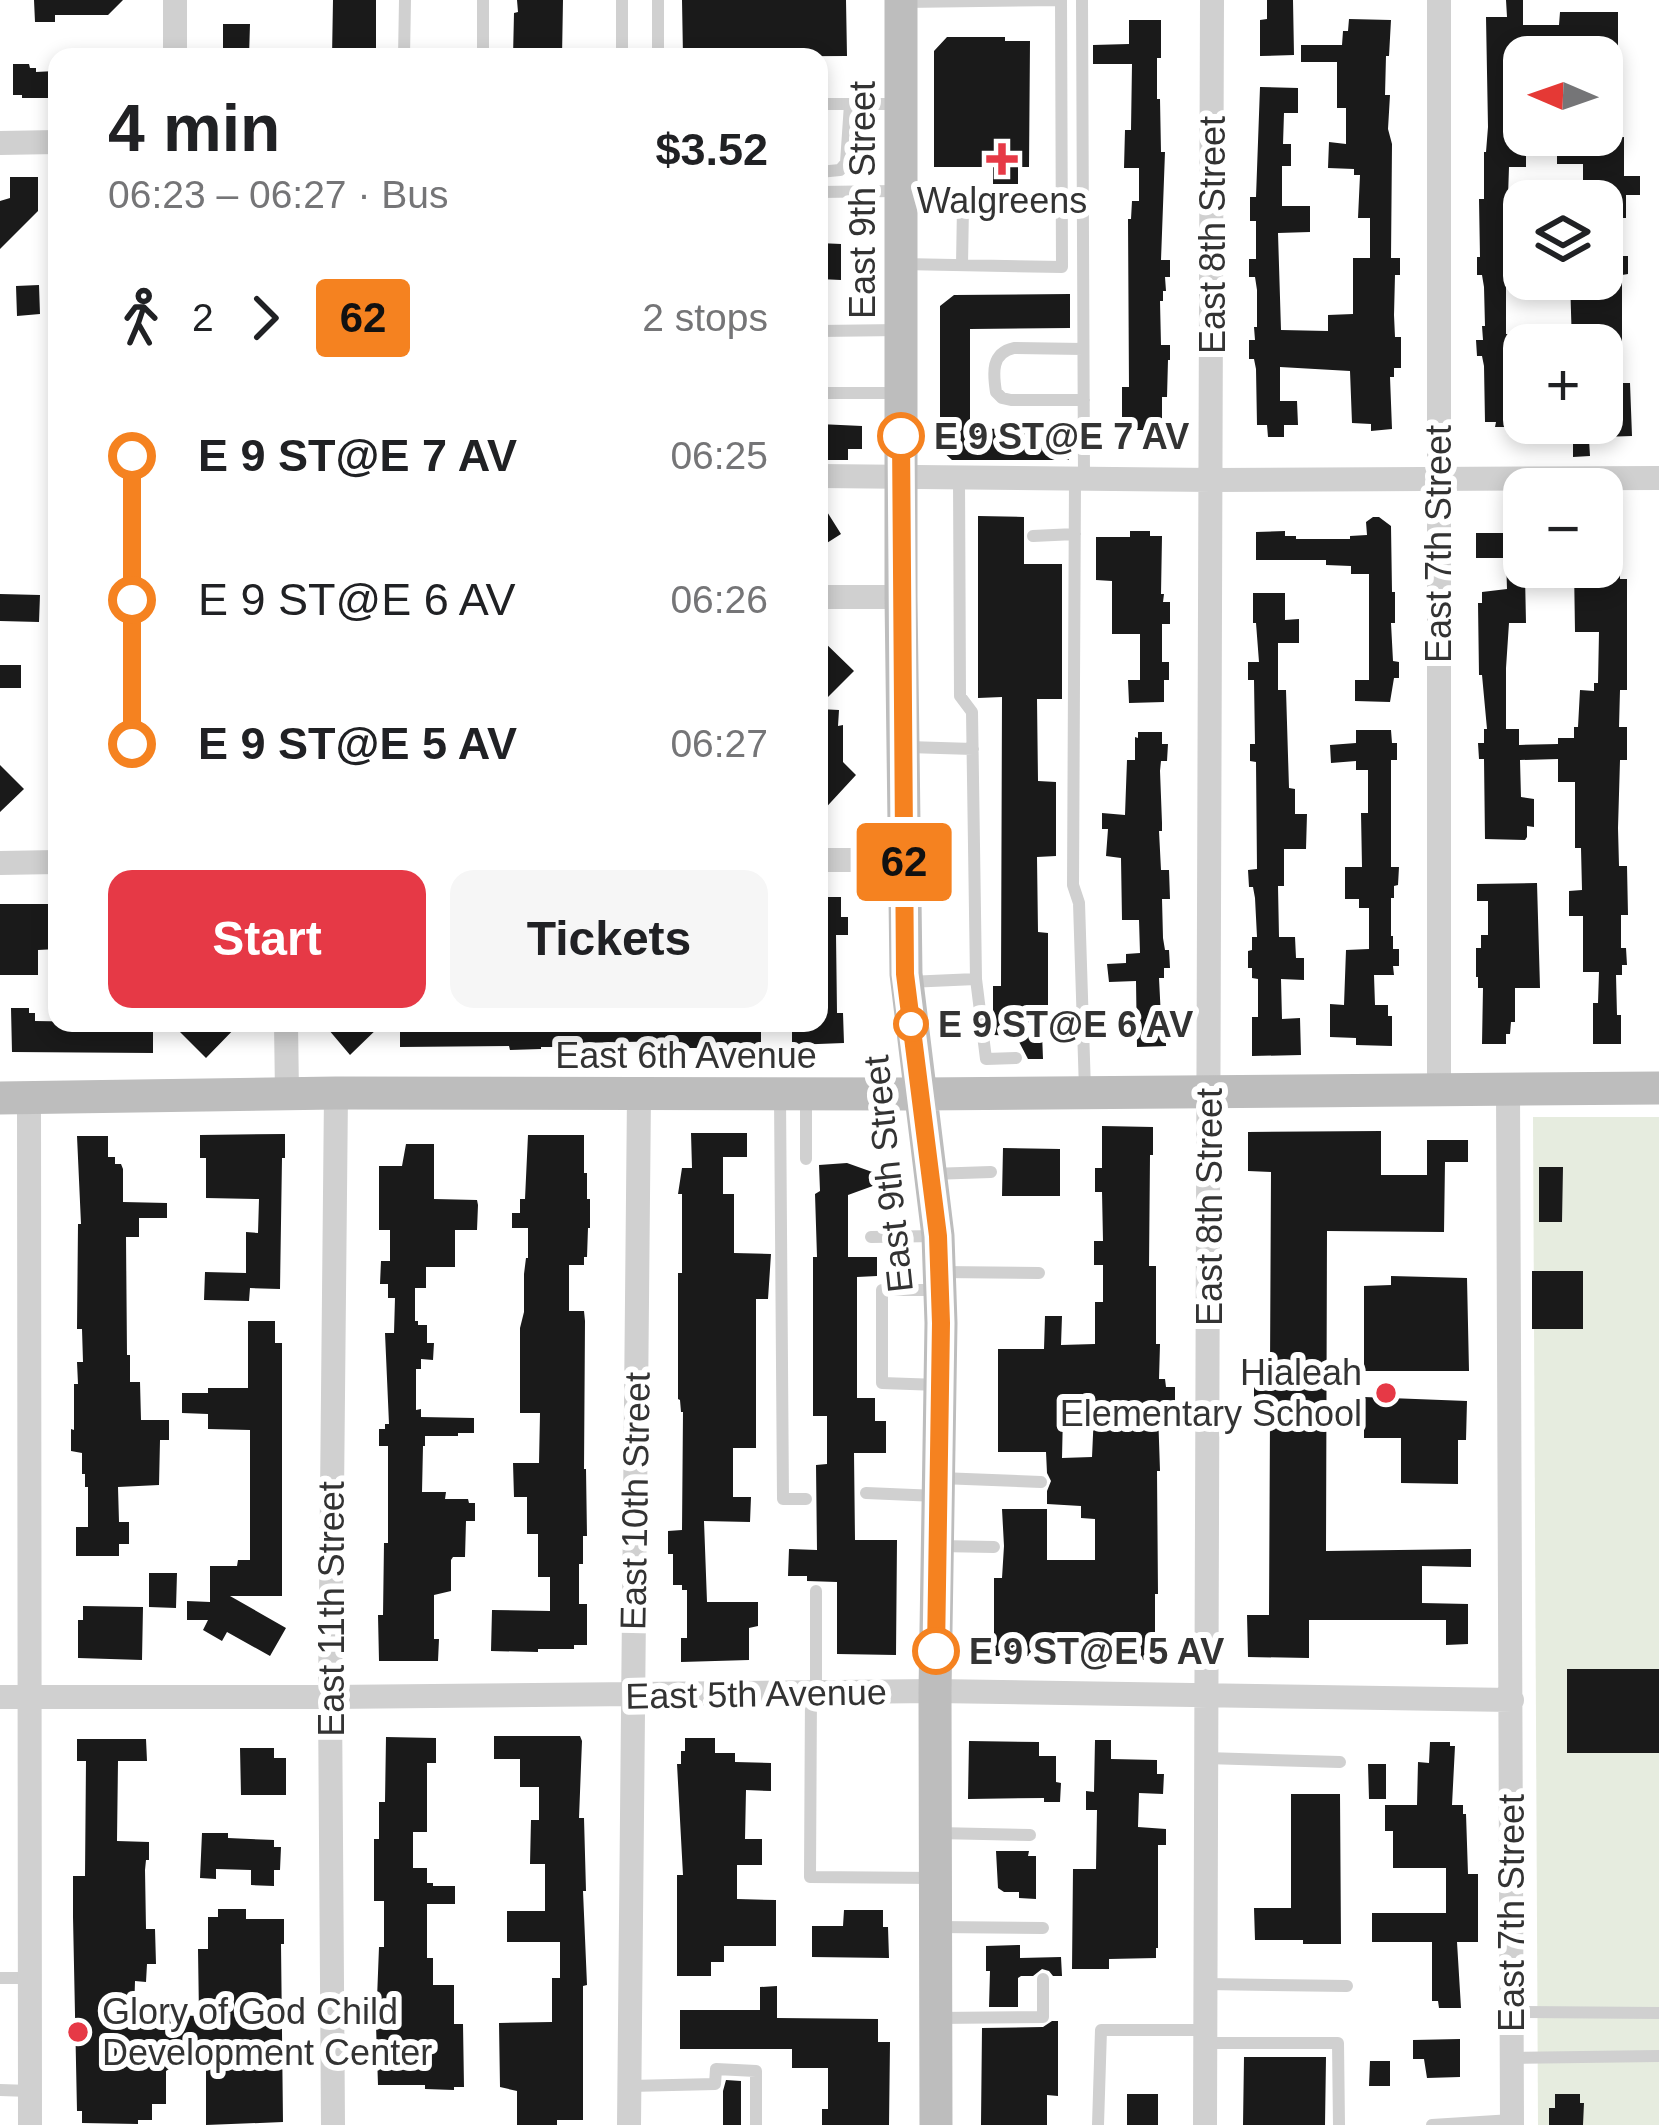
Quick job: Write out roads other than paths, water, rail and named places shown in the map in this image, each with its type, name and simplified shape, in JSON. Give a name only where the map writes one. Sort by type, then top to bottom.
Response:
[{"type":"main road","name":"East 9th Street","points":[[901,1],[907,982],[938,1236],[939,1281],[936,2125]]},
{"type":"main road","name":"East 6th Avenue","points":[[15,1098],[1659,1088]]},
{"type":"street","points":[[175,0],[175,48]]},
{"type":"street","name":"East 8th Street","points":[[1205,2125],[1212,0]]},
{"type":"street","name":"East 7th Street","points":[[1439,0],[1439,1089]]},
{"type":"street","points":[[0,143],[48,142]]},
{"type":"street","points":[[828,476],[1659,478]]},
{"type":"street","points":[[828,597],[902,597]]},
{"type":"street","points":[[828,860],[904,860]]},
{"type":"street","points":[[0,863],[48,862]]},
{"type":"street","points":[[286,1032],[287,1094]]},
{"type":"street","name":"East 7th Street","points":[[1508,1089],[1511,2122]]},
{"type":"street","name":"East 11th Street","points":[[333,2125],[330,1697],[336,1093]]},
{"type":"street","name":"East 10th Street","points":[[629,2125],[639,1094]]},
{"type":"street","points":[[15,1098],[30,1697],[30,2125]]},
{"type":"street","name":"East 5th Avenue","points":[[0,1697],[935,1691],[1511,1700]]},
{"type":"lane","points":[[404,0],[404,48]]},
{"type":"lane","points":[[483,0],[483,48]]},
{"type":"lane","points":[[622,0],[622,48]]},
{"type":"lane","points":[[658,0],[658,48]]},
{"type":"lane","points":[[901,1],[1061,0],[1062,267],[901,265]]},
{"type":"lane","points":[[1082,0],[1084,400],[1075,534],[1073,885],[1079,904],[1085,1092]]},
{"type":"lane","points":[[828,104],[900,104]]},
{"type":"lane","points":[[828,171],[840,170],[846,163],[850,104]]},
{"type":"lane","points":[[828,192],[902,191]]},
{"type":"lane","points":[[962,266],[963,206],[1062,208]]},
{"type":"lane","points":[[828,332],[901,330]]},
{"type":"lane","points":[[1083,349],[1013,348],[997,356],[994,365],[996,392],[1002,398],[1084,400]]},
{"type":"lane","points":[[828,393],[901,393]]},
{"type":"lane","points":[[959,479],[960,696],[972,712],[976,980],[986,1059],[1016,1058]]},
{"type":"lane","points":[[1033,536],[1075,534]]},
{"type":"lane","points":[[903,747],[973,749]]},
{"type":"lane","points":[[907,982],[976,980]]},
{"type":"lane","points":[[793,1094],[806,1159]]},
{"type":"lane","points":[[793,1094],[783,1499],[806,1499]]},
{"type":"lane","points":[[929,1174],[992,1172]]},
{"type":"lane","points":[[871,1237],[938,1236]]},
{"type":"lane","points":[[940,1385],[882,1383],[883,1290],[1039,1273]]},
{"type":"lane","points":[[866,1493],[1041,1482]]},
{"type":"lane","points":[[938,1546],[994,1547]]},
{"type":"lane","points":[[816,1591],[810,1877],[936,1878]]},
{"type":"lane","points":[[1207,1758],[1340,1762]]},
{"type":"lane","points":[[936,1833],[1030,1835]]},
{"type":"lane","points":[[936,1928],[1043,1928]]},
{"type":"lane","points":[[0,1978],[30,1978]]},
{"type":"lane","points":[[936,2018],[1043,2017],[1043,1979]]},
{"type":"lane","points":[[1206,1984],[1347,1985]]},
{"type":"lane","points":[[1512,2012],[1659,2013]]},
{"type":"lane","points":[[1098,2125],[1102,2030],[1337,2043],[1339,2125]]},
{"type":"lane","points":[[1511,2058],[1659,2056]]},
{"type":"lane","points":[[629,2086],[716,2084],[716,2069],[756,2071],[756,2125]]},
{"type":"lane","points":[[0,2090],[30,2091]]},
{"type":"lane","points":[[1432,2125],[1511,2122]]},
{"type":"place","name":"Walgreens","points":[[1002,159]]},
{"type":"place","name":"E 9 ST@E 7 AV","points":[[901,436]]},
{"type":"place","name":"E 9 ST@E 6 AV","points":[[911,1024]]},
{"type":"place","name":"Hialeah Elementary School","points":[[1386,1393]]},
{"type":"place","name":"E 9 ST@E 5 AV","points":[[936,1651]]},
{"type":"place","name":"Glory of God Child Development Center","points":[[78,2032]]}]
